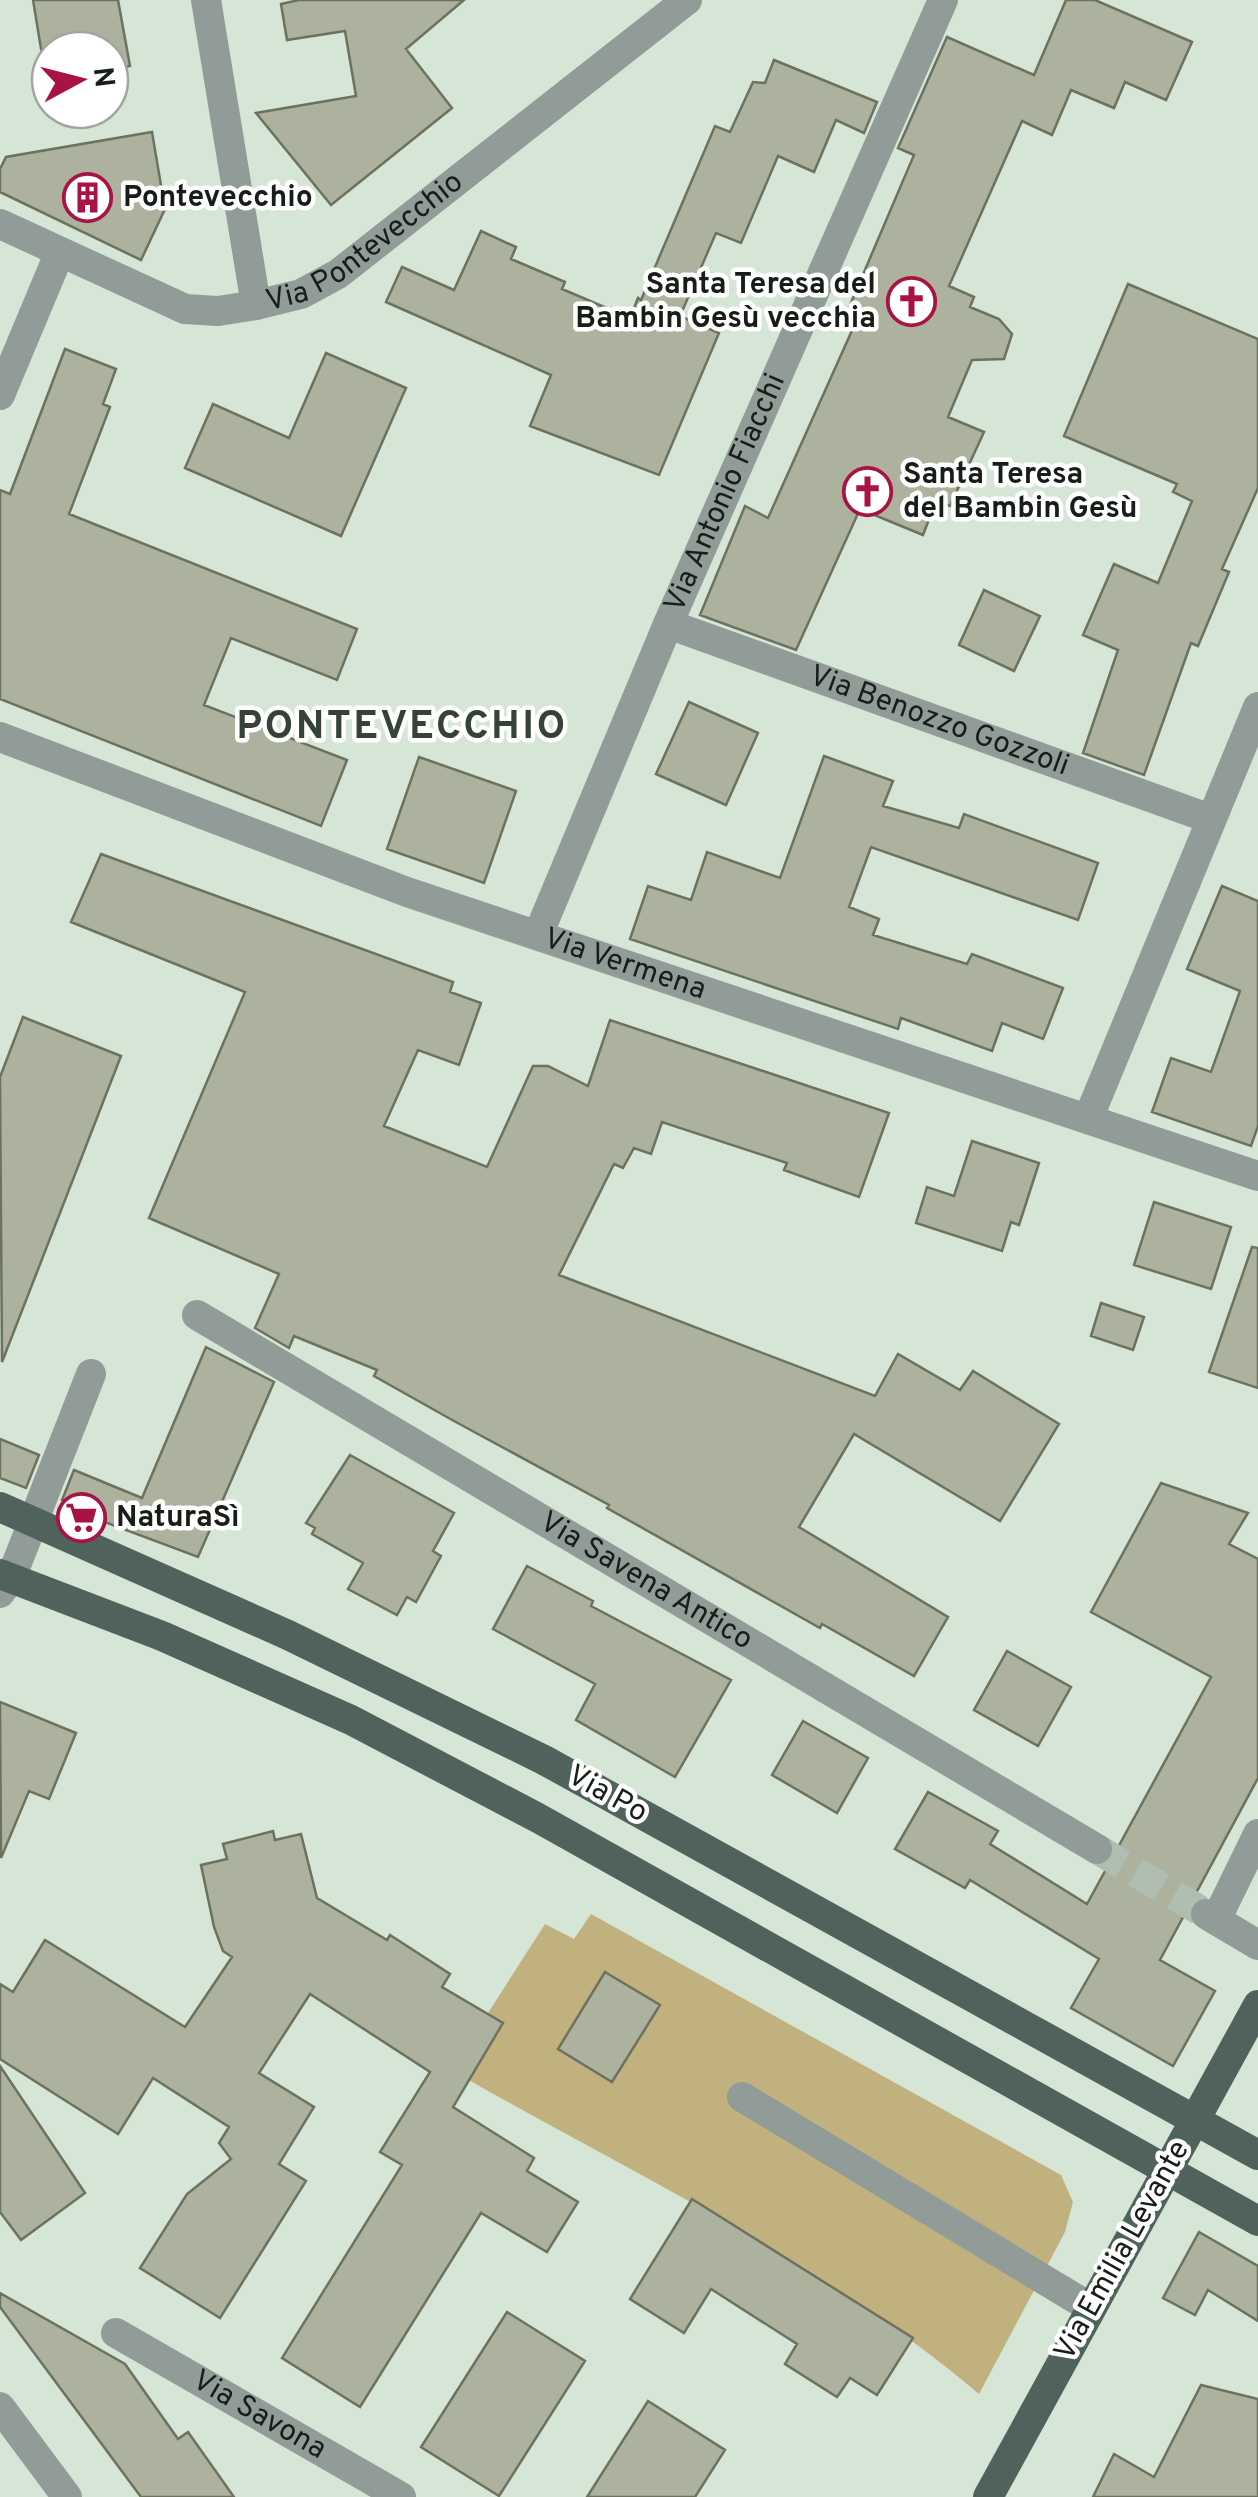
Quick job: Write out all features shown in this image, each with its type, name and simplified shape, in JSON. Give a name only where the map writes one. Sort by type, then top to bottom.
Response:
[{"type":"main road","name":"Via Po","points":[[0,1507],[288,1635],[544,1760],[1258,2155]]},
{"type":"main road","name":"Via Po","points":[[4,1582],[162,1636],[351,1720],[538,1818],[1258,2221]]},
{"type":"main road","name":"Via Emilia Levante","points":[[988,2497],[1258,2005]]},
{"type":"street","points":[[206,0],[256,305]]},
{"type":"street","name":"Via Pontevecchio","points":[[0,224],[185,309],[218,311],[302,294],[377,248],[688,0]]},
{"type":"street","name":"Via Antonio Fiacchi","points":[[538,935],[668,624],[943,0]]},
{"type":"street","points":[[0,394],[59,254]]},
{"type":"street","name":"Via Benozzo Gozzoli","points":[[668,624],[1210,820]]},
{"type":"street","points":[[1088,1119],[1258,707]]},
{"type":"street","name":"Via Vermena","points":[[0,736],[407,892],[1258,1176]]},
{"type":"street","name":"Via Savena Antico","points":[[197,1315],[1097,1850]]},
{"type":"street","points":[[4,1582],[91,1374]]},
{"type":"street","points":[[1258,1834],[1211,1917],[1258,1945]]},
{"type":"street","points":[[742,2097],[1091,2308]]},
{"type":"street","name":"Via Savona","points":[[116,2333],[401,2497]]},
{"type":"street","points":[[0,2407],[66,2497]]},
{"type":"shaded area","points":[[591,1914],[1061,2175],[1073,2202],[1065,2232],[979,2394],[855,2301],[790,2260],[453,2071],[503,2023],[488,2013],[545,1924],[574,1939]]},
{"type":"building","points":[[33,0],[118,0],[123,30],[38,30]]},
{"type":"building","points":[[299,0],[464,0],[406,49],[452,108],[331,205],[256,113],[356,96],[345,31],[287,40],[281,4]]},
{"type":"building","points":[[1066,0],[1095,0],[1192,42],[1166,100],[1125,82],[1114,108],[1071,90],[1052,135],[1022,121],[949,286],[974,297],[970,307],[999,319],[1012,334],[1004,359],[972,360],[948,417],[984,432],[950,506],[936,501],[923,535],[860,509],[796,650],[700,615],[745,506],[768,518],[858,317],[847,312],[914,155],[898,148],[947,37],[1034,75]]},
{"type":"building","points":[[774,60],[877,102],[864,133],[836,120],[814,172],[778,156],[741,243],[716,233],[680,316],[719,333],[659,475],[530,426],[551,375],[386,302],[402,267],[454,290],[481,231],[516,247],[511,259],[565,282],[562,289],[630,318],[715,126],[730,132],[753,82],[765,83]]},
{"type":"building","name":"Pontevecchio","points":[[152,132],[165,209],[141,260],[0,192],[0,169],[6,157]]},
{"type":"building","points":[[1128,284],[1258,339],[1258,488],[1222,569],[1229,572],[1198,646],[1191,643],[1144,775],[1083,753],[1118,650],[1083,635],[1114,564],[1158,583],[1192,501],[1173,492],[1177,484],[1064,436]]},
{"type":"building","points":[[65,349],[116,369],[103,404],[110,407],[69,514],[357,629],[337,680],[231,638],[204,705],[347,760],[321,826],[0,699],[0,490],[10,494]]},
{"type":"building","points":[[326,353],[406,388],[341,536],[185,468],[213,404],[289,438]]},
{"type":"building","points":[[984,590],[1040,616],[1014,671],[959,645]]},
{"type":"building","points":[[689,702],[758,733],[726,805],[656,774]]},
{"type":"building","points":[[824,756],[893,781],[883,806],[959,828],[964,814],[1098,863],[1078,920],[871,847],[849,907],[879,919],[873,935],[967,964],[972,954],[1063,988],[1043,1039],[1002,1023],[992,1051],[901,1018],[898,1029],[630,939],[648,886],[691,900],[707,852],[780,878]]},
{"type":"building","points":[[419,757],[516,791],[484,883],[387,849]]},
{"type":"building","points":[[101,854],[453,982],[450,992],[481,1003],[459,1065],[418,1050],[384,1126],[487,1167],[533,1066],[548,1066],[588,1086],[610,1020],[889,1113],[859,1197],[784,1170],[787,1163],[662,1122],[651,1154],[634,1148],[623,1168],[614,1164],[559,1275],[875,1396],[898,1354],[960,1390],[973,1371],[1059,1424],[1000,1521],[854,1434],[799,1527],[948,1617],[914,1676],[822,1624],[820,1628],[607,1508],[609,1505],[374,1376],[377,1370],[294,1336],[289,1348],[255,1328],[279,1274],[149,1218],[245,992],[71,922]]},
{"type":"building","points":[[1222,886],[1258,901],[1258,1126],[1251,1146],[1152,1112],[1171,1058],[1211,1072],[1240,991],[1187,969]]},
{"type":"building","points":[[23,1017],[121,1056],[2,1362],[0,1077]]},
{"type":"building","points":[[972,1141],[1039,1163],[1019,1225],[1011,1222],[1002,1251],[916,1223],[927,1187],[954,1196]]},
{"type":"building","points":[[1154,1202],[1231,1227],[1211,1289],[1134,1265]]},
{"type":"building","points":[[1252,1247],[1258,1248],[1258,1388],[1209,1372]]},
{"type":"building","points":[[1101,1303],[1144,1317],[1133,1350],[1091,1336]]},
{"type":"building","points":[[206,1347],[274,1382],[198,1557],[70,1509],[72,1504],[62,1500],[74,1470],[142,1498]]},
{"type":"building","points":[[0,1439],[39,1455],[26,1488],[0,1478]]},
{"type":"building","points":[[350,1455],[454,1513],[433,1551],[441,1556],[416,1602],[407,1597],[397,1615],[348,1589],[363,1563],[312,1534],[315,1528],[306,1523]]},
{"type":"building","points":[[1161,1483],[1248,1513],[1229,1544],[1258,1559],[1258,1778],[1160,1960],[1215,1991],[1173,2066],[1071,2008],[1099,1959],[970,1880],[965,1888],[895,1849],[928,1792],[998,1831],[990,1844],[1087,1904],[1211,1677],[1091,1612]]},
{"type":"building","points":[[527,1566],[593,1601],[591,1606],[731,1680],[675,1777],[576,1720],[595,1684],[493,1629]]},
{"type":"building","points":[[1007,1651],[1071,1687],[1038,1746],[974,1710]]},
{"type":"building","points":[[0,1702],[76,1733],[49,1799],[29,1791],[1,1858]]},
{"type":"building","points":[[803,1721],[868,1758],[837,1813],[772,1775]]},
{"type":"building","points":[[273,1831],[275,1840],[301,1834],[317,1898],[387,1940],[390,1935],[450,1974],[442,1987],[503,2023],[453,2107],[534,2158],[527,2171],[578,2202],[547,2252],[481,2213],[360,2407],[282,2358],[402,2165],[380,2152],[430,2072],[310,1994],[259,2073],[314,2107],[279,2164],[306,2181],[220,2318],[140,2268],[187,2194],[231,2159],[219,2143],[229,2127],[153,2078],[118,2134],[0,2059],[0,1984],[13,1992],[45,1940],[185,2027],[232,1957],[223,1951],[214,1927],[201,1865],[227,1859],[223,1844]]},
{"type":"building","points":[[605,1972],[660,2005],[612,2082],[558,2049]]},
{"type":"building","points":[[0,2066],[85,2193],[21,2240],[0,2212]]},
{"type":"building","points":[[692,2199],[913,2338],[877,2395],[850,2378],[837,2397],[785,2364],[797,2344],[711,2289],[684,2333],[630,2299]]},
{"type":"building","points":[[1199,2232],[1258,2266],[1258,2321],[1208,2290],[1195,2315],[1163,2298]]},
{"type":"building","points":[[0,2293],[125,2364],[178,2439],[188,2432],[234,2497],[141,2497],[0,2307]]},
{"type":"building","points":[[507,2312],[585,2361],[499,2496],[421,2447]]},
{"type":"building","points":[[1201,2385],[1258,2399],[1258,2497],[1093,2497],[1114,2454],[1154,2477]]},
{"type":"building","points":[[648,2401],[725,2450],[695,2497],[587,2497]]},
{"type":"tunnel","points":[[1097,1849],[1206,1914]]},
{"type":"place","name":"Pontevecchio","points":[[88,198]]},
{"type":"place","name":"Santa Teresa del Bambin Gesù vecchia","points":[[911,302]]},
{"type":"place","name":"Santa Teresa del Bambin Gesù","points":[[868,492]]},
{"type":"place","name":"NaturaSì","points":[[81,1518]]},
{"type":"district","name":"PONTEVECCHIO","points":[[402,728]]}]
